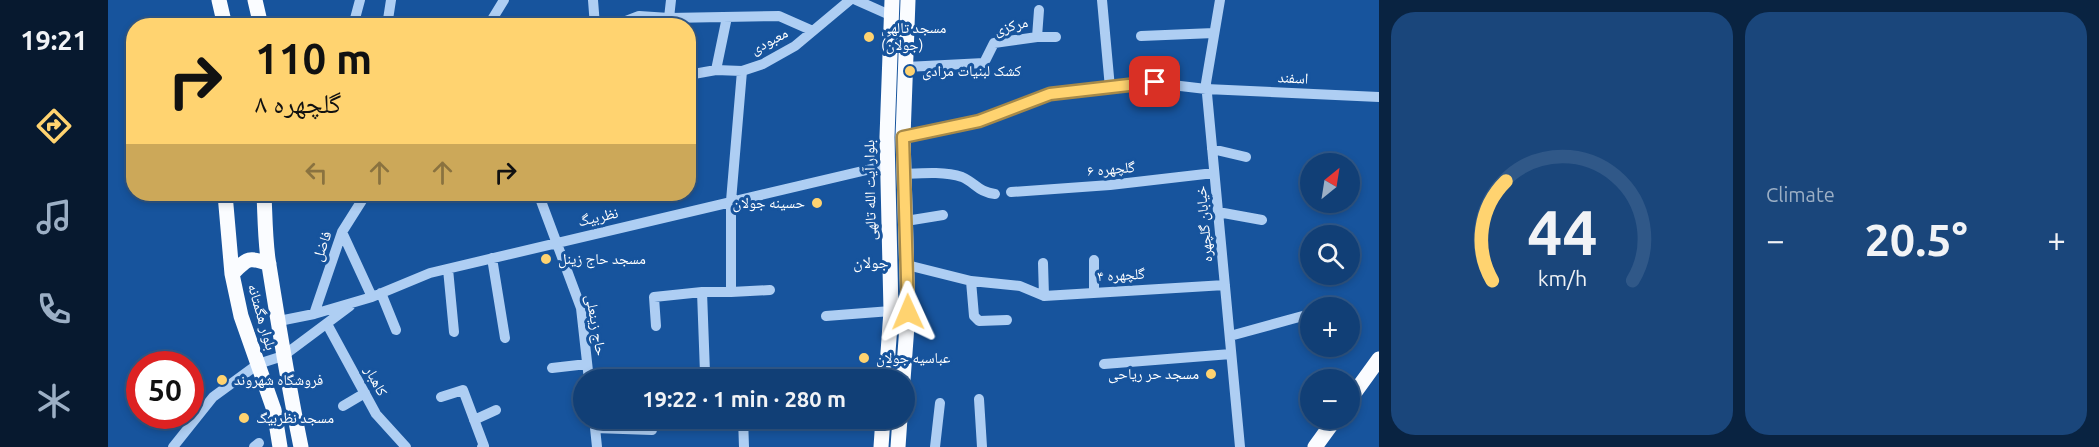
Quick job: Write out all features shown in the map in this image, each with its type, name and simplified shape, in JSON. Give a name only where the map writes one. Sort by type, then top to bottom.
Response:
[{"type":"main road","points":[[219,0],[223,18]]},
{"type":"main road","points":[[255,0],[259,18]]},
{"type":"main road","name":"بلوار آیت الله تالهی","points":[[892,0],[900,17],[906,67],[903,137],[908,312],[904,369]]},
{"type":"main road","name":"بلوار آیت الله تالهی","points":[[887,369],[891,311],[887,137],[900,17],[908,0]]},
{"type":"main road","name":"بلوار هگمتانه","points":[[226,201],[232,274],[241,316],[274,410],[280,447]]},
{"type":"main road","name":"بلوار هگمتانه","points":[[264,201],[269,264],[283,356],[301,447]]},
{"type":"main road","points":[[232,274],[246,260],[254,258],[269,264]]},
{"type":"main road","points":[[891,311],[908,312]]},
{"type":"main road","points":[[1360,385],[1379,359]]},
{"type":"main road","points":[[881,447],[882,429]]},
{"type":"main road","points":[[898,447],[899,429]]},
{"type":"main road","points":[[1315,447],[1327,429]]},
{"type":"street","points":[[355,18],[360,0]]},
{"type":"street","points":[[388,18],[391,0]]},
{"type":"street","points":[[494,18],[504,0]]},
{"type":"street","points":[[593,0],[594,18]]},
{"type":"street","points":[[669,18],[671,0]]},
{"type":"street","name":"معبودی","points":[[696,74],[716,70],[742,71],[763,64],[795,46],[850,0]]},
{"type":"street","points":[[856,0],[900,17]]},
{"type":"street","points":[[1102,0],[1110,88]]},
{"type":"street","name":"خیابان گلچهره","points":[[1220,0],[1206,89],[1240,447]]},
{"type":"street","name":"مرکزی","points":[[906,67],[984,63],[994,43],[1037,37],[1039,10]]},
{"type":"street","points":[[634,18],[639,16],[669,18],[779,16],[813,31]]},
{"type":"street","points":[[716,70],[727,17]]},
{"type":"street","points":[[1141,36],[1214,33]]},
{"type":"street","points":[[1037,37],[1056,37]]},
{"type":"street","points":[[731,292],[731,201],[742,71]]},
{"type":"street","name":"اسفند","points":[[903,137],[979,121],[1050,94],[1155,82],[1206,89],[1379,97]]},
{"type":"street","points":[[1212,149],[1246,157]]},
{"type":"street","name":"نظربیگ","points":[[279,321],[355,303],[448,268],[888,165]]},
{"type":"street","name":"گلچهره ۶","points":[[1011,192],[1110,185],[1214,173]]},
{"type":"street","points":[[904,174],[958,176],[969,181],[983,193],[995,194]]},
{"type":"street","name":"فاضل","points":[[314,314],[342,232],[362,201]]},
{"type":"street","name":"حاج زینعلی","points":[[541,201],[581,308],[588,369]]},
{"type":"street","points":[[1218,212],[1262,220]]},
{"type":"street","points":[[906,220],[943,215]]},
{"type":"street","points":[[342,232],[396,330]]},
{"type":"street","points":[[492,258],[505,338]]},
{"type":"street","points":[[1094,260],[1094,292]]},
{"type":"street","points":[[1043,264],[1044,296]]},
{"type":"street","name":"گلچهره ۴","points":[[907,265],[971,281],[1020,286],[1044,296],[1225,285]]},
{"type":"street","points":[[448,268],[454,332]]},
{"type":"street","points":[[971,281],[974,316],[979,321],[1007,320]]},
{"type":"street","points":[[656,326],[654,297],[702,292],[770,290]]},
{"type":"street","points":[[702,292],[705,369]]},
{"type":"street","name":"نظربیگ","points":[[173,447],[213,398],[258,364],[283,356],[355,303]]},
{"type":"street","points":[[826,316],[891,311]]},
{"type":"street","points":[[1230,336],[1300,317]]},
{"type":"street","name":"کاهبار","points":[[327,324],[376,414],[406,447]]},
{"type":"street","points":[[1104,364],[1231,354]]},
{"type":"street","points":[[552,368],[587,364]]},
{"type":"street","points":[[441,397],[463,390],[484,446],[482,447]]},
{"type":"street","points":[[343,406],[365,393]]},
{"type":"street","points":[[979,399],[982,447]]},
{"type":"street","points":[[935,447],[940,403]]},
{"type":"street","points":[[474,420],[496,410]]},
{"type":"street","points":[[595,429],[597,447]]},
{"type":"street","points":[[644,429],[652,430]]},
{"type":"street","points":[[743,429],[744,447]]},
{"type":"place","name":"مسجد تالهی (جولان)","points":[[869,37]]},
{"type":"place","name":"کشک لبنیات مرادی","points":[[910,71]]},
{"type":"place","name":"حسینه جولان","points":[[817,203]]},
{"type":"place","name":"مسجد حاج زینل","points":[[546,259]]},
{"type":"place","name":"عباسیه جولان","points":[[864,358]]},
{"type":"place","name":"مسجد حر ریاحی","points":[[1211,374]]},
{"type":"place","name":"فروشگاه شهروند","points":[[222,380]]},
{"type":"place","name":"مسجد نظربیگ","points":[[244,418]]},
{"type":"district","name":"جولان","points":[[871,262]]},
{"type":"route","points":[[908,312],[903,137],[979,121],[1050,94],[1155,82]]}]
